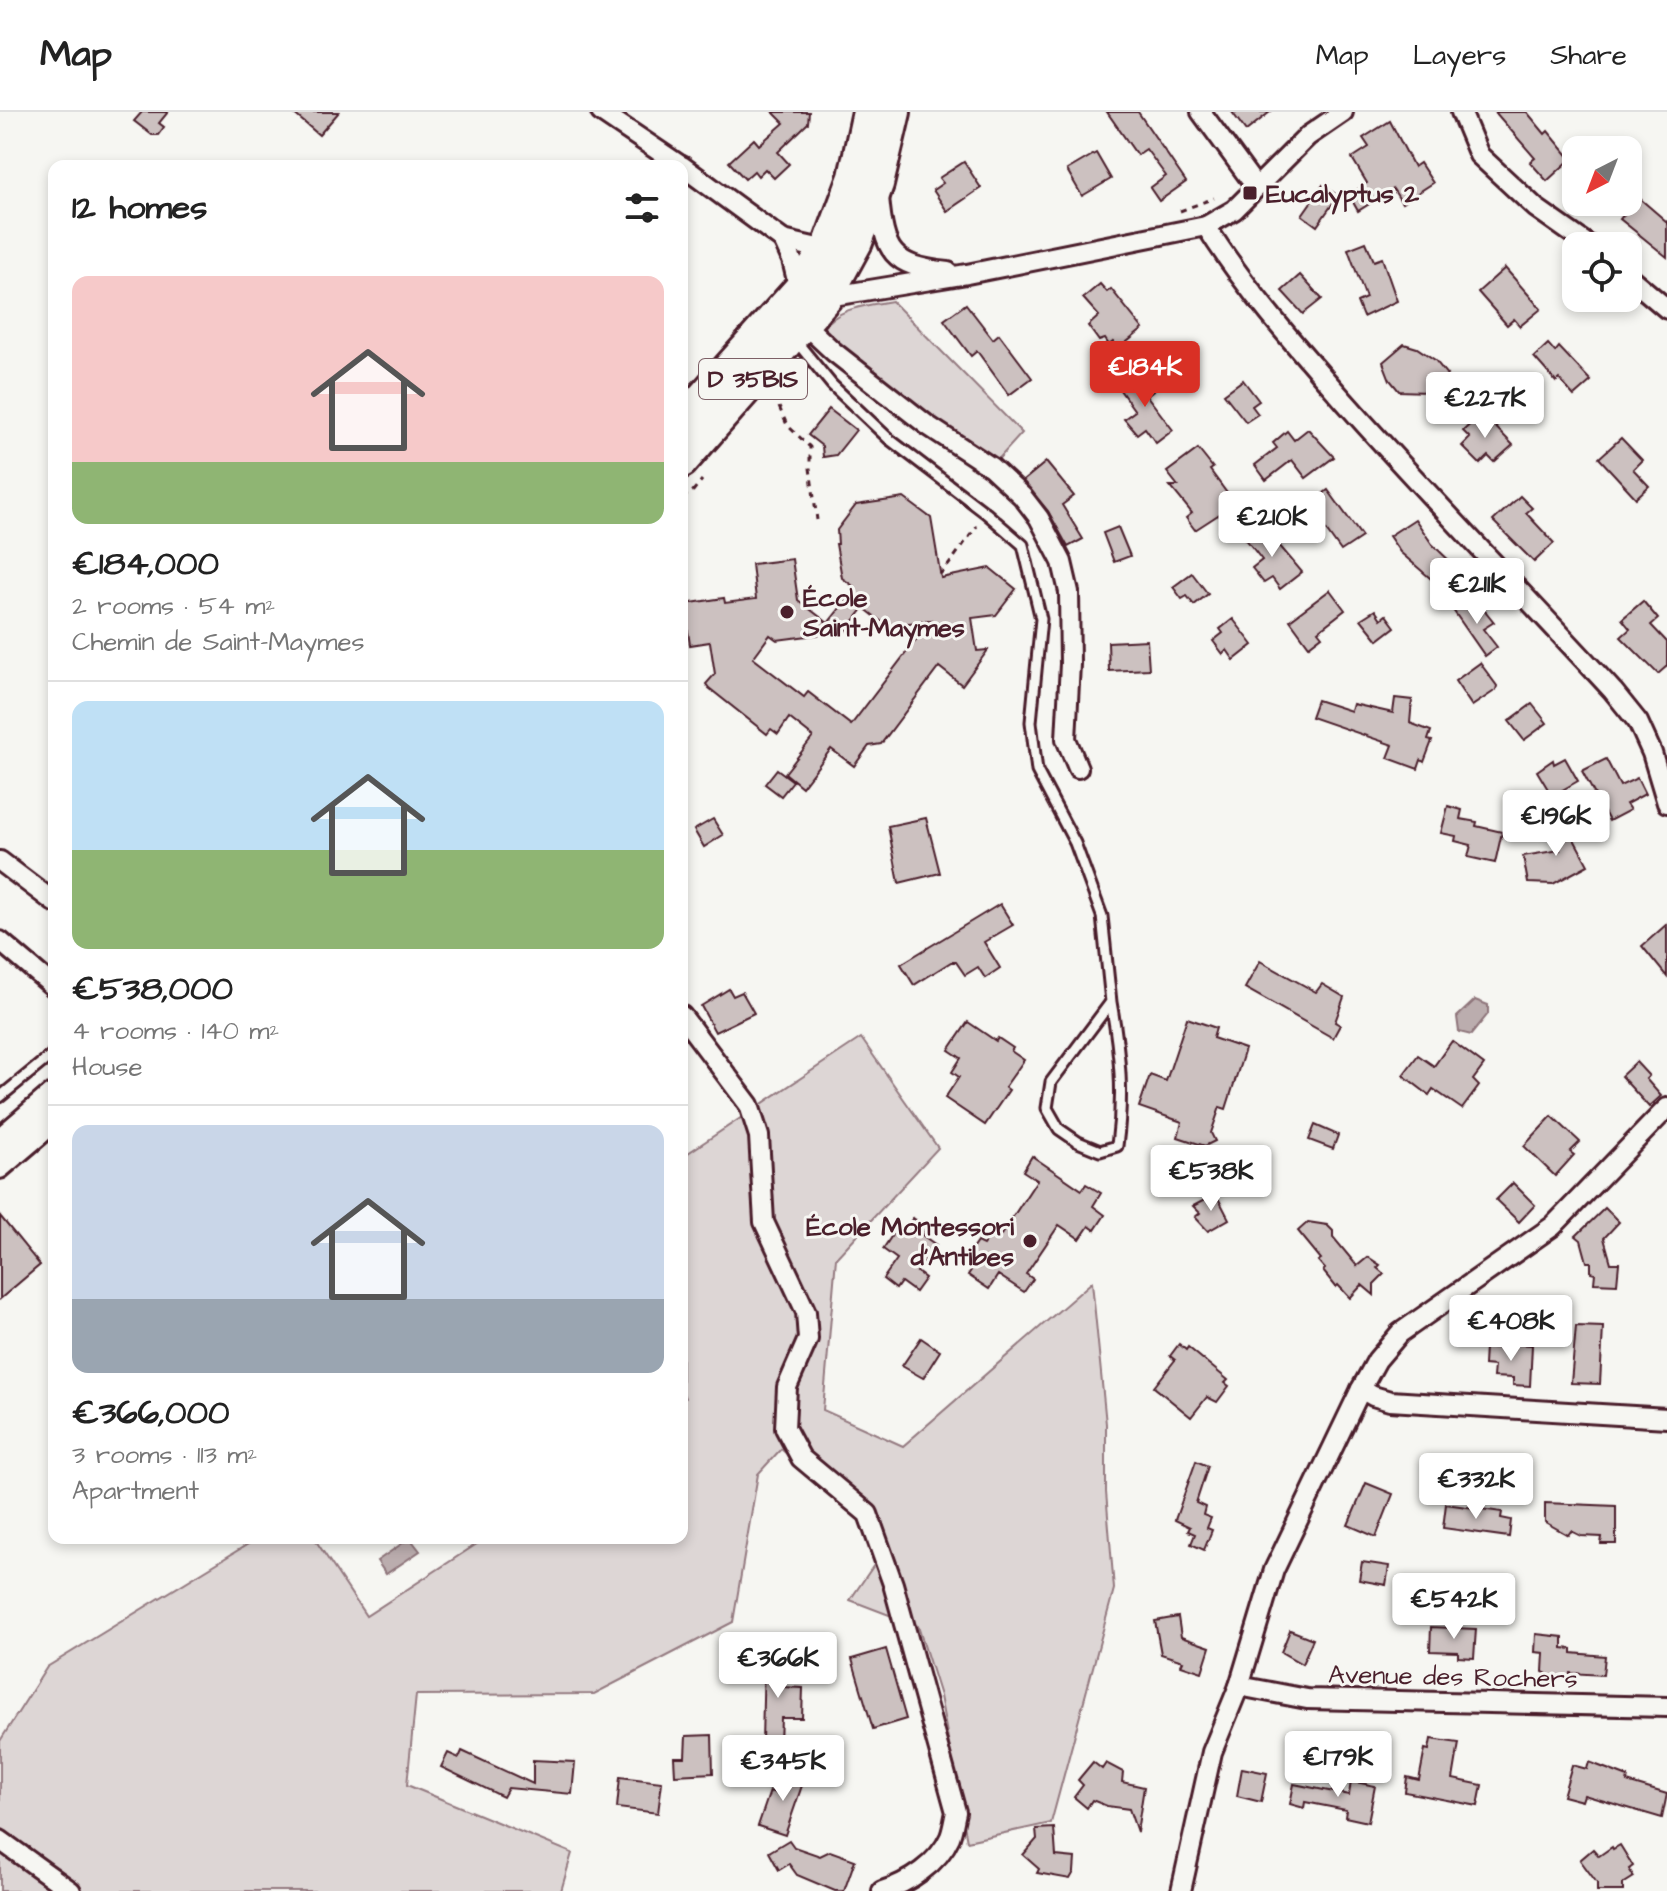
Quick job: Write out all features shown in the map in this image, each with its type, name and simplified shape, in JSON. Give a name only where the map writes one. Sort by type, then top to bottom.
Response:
[{"type":"main road","name":"D 35BIS","points":[[688,455],[798,329],[854,177],[868,112]]},
{"type":"main road","name":"D 35BIS","points":[[688,414],[813,293],[857,242],[878,184],[895,112]]},
{"type":"main road","points":[[0,1118],[48,1079]]},
{"type":"main road","points":[[0,1145],[48,1104]]},
{"type":"street","points":[[601,112],[673,160]]},
{"type":"street","points":[[1201,112],[1252,181]]},
{"type":"street","points":[[783,240],[813,293],[967,274],[1206,226],[1234,210],[1252,181],[1343,112]]},
{"type":"street","points":[[1461,112],[1479,155],[1536,208],[1570,232]]},
{"type":"street","points":[[688,170],[783,240],[826,250]]},
{"type":"street","points":[[878,184],[882,232],[888,248],[899,260],[934,270],[967,274]]},
{"type":"street","points":[[1206,226],[1234,270],[1284,333],[1381,443],[1533,603],[1638,722],[1652,753],[1667,803]]},
{"type":"street","points":[[1642,288],[1667,309]]},
{"type":"street","points":[[798,329],[834,352],[927,425],[991,467],[1022,496],[1039,518],[1062,562],[1069,592],[1070,664],[1066,739],[1078,768]]},
{"type":"street","points":[[0,861],[48,897]]},
{"type":"street","points":[[0,941],[48,982]]},
{"type":"street","points":[[688,1024],[749,1105],[759,1136],[764,1222],[806,1312],[808,1339],[787,1387],[785,1428],[801,1458],[868,1514],[893,1584],[956,1812],[949,1839],[926,1867],[903,1885],[882,1891]]},
{"type":"street","points":[[1181,1891],[1212,1752],[1239,1686],[1274,1570],[1377,1360],[1400,1333],[1553,1226],[1667,1108]]},
{"type":"street","points":[[0,1169],[48,1128]]},
{"type":"street","points":[[1361,1389],[1390,1401],[1667,1418]]},
{"type":"street","name":"Avenue des Rochers","points":[[1239,1686],[1307,1699],[1667,1707]]},
{"type":"street","points":[[0,1840],[71,1891]]},
{"type":"lane","points":[[798,329],[832,385],[889,439],[1023,545],[1041,619],[1031,722],[1037,771],[1075,843],[1102,916],[1120,1057],[1122,1105],[1117,1146],[1100,1151],[1078,1142],[1059,1129],[1047,1108],[1051,1082],[1111,1002]]},
{"type":"lane","points":[[0,1097],[48,1058]]},
{"type":"path","points":[[1176,212],[1252,181]]},
{"type":"path","points":[[779,407],[787,425],[810,447],[817,520]]},
{"type":"path","points":[[939,575],[986,513]]},
{"type":"shaded area","points":[[892,301],[1022,433],[994,464],[944,430],[821,330],[844,312]]},
{"type":"shaded area","points":[[1475,1000],[1488,1005],[1488,1014],[1471,1035],[1459,1032],[1457,1017]]},
{"type":"shaded area","points":[[861,1038],[938,1148],[836,1258],[823,1410],[903,1446],[1092,1282],[1106,1424],[1106,1492],[1114,1589],[1051,1823],[967,1841],[940,1696],[918,1626],[850,1600],[889,1543],[781,1449],[758,1474],[733,1622],[594,1694],[416,1695],[407,1785],[572,1853],[561,1891],[0,1891],[0,1741],[47,1667],[248,1544],[318,1544],[366,1616],[477,1544],[688,1544],[688,1153]]},
{"type":"shaded area","points":[[401,1544],[415,1544],[420,1551],[386,1574],[377,1561]]},
{"type":"building","points":[[142,112],[168,112],[159,123],[164,127],[158,135],[152,135],[134,121]]},
{"type":"building","points":[[292,112],[339,112],[319,135]]},
{"type":"building","points":[[773,112],[809,112],[808,123],[778,152],[789,164],[774,178],[765,169],[758,176],[754,171],[745,179],[729,162],[754,139],[759,145],[784,123]]},
{"type":"building","points":[[1107,112],[1138,112],[1186,182],[1159,201],[1150,188],[1166,176],[1146,149],[1137,155]]},
{"type":"building","points":[[1232,112],[1270,112],[1246,131]]},
{"type":"building","points":[[1495,112],[1527,112],[1545,134],[1548,131],[1562,148],[1562,167],[1547,181],[1530,162],[1535,158]]},
{"type":"building","points":[[1390,121],[1414,167],[1420,163],[1433,183],[1402,203],[1393,189],[1358,211],[1349,195],[1367,183],[1352,158],[1369,147],[1363,138]]},
{"type":"building","points":[[1096,153],[1111,179],[1082,196],[1067,170]]},
{"type":"building","points":[[964,162],[981,188],[947,211],[933,190],[943,183],[939,178]]},
{"type":"building","points":[[1323,185],[1338,196],[1317,226],[1302,215]]},
{"type":"building","points":[[1642,200],[1667,222],[1667,257],[1642,237],[1642,232],[1636,232],[1620,219],[1622,216],[1642,216]]},
{"type":"building","points":[[1366,242],[1374,261],[1382,258],[1397,301],[1363,317],[1357,302],[1366,298],[1348,249]]},
{"type":"building","points":[[1505,268],[1541,309],[1520,326],[1514,319],[1507,325],[1478,292]]},
{"type":"building","points":[[1300,275],[1322,299],[1303,314],[1282,291]]},
{"type":"building","points":[[1100,284],[1107,292],[1111,289],[1143,329],[1118,349],[1113,342],[1109,345],[1105,339],[1099,341],[1088,326],[1099,316],[1083,298]]},
{"type":"building","points":[[966,304],[993,339],[999,334],[1032,378],[1009,395],[977,351],[971,356],[944,320]]},
{"type":"building","points":[[1404,344],[1417,348],[1435,360],[1447,375],[1428,392],[1399,391],[1390,380],[1383,362]]},
{"type":"building","points":[[1548,344],[1555,352],[1559,347],[1591,381],[1574,396],[1559,379],[1556,382],[1534,357]]},
{"type":"building","points":[[1144,372],[1156,389],[1147,396],[1173,430],[1156,443],[1145,428],[1137,434],[1124,419],[1135,411],[1120,390]]},
{"type":"building","points":[[1243,380],[1259,401],[1252,406],[1258,414],[1246,422],[1224,394]]},
{"type":"building","points":[[829,409],[856,430],[836,455],[823,457],[822,446],[808,435]]},
{"type":"building","points":[[1482,413],[1513,445],[1494,462],[1488,456],[1480,464],[1462,446],[1470,438],[1463,431]]},
{"type":"building","points":[[1308,429],[1334,457],[1306,478],[1292,460],[1266,480],[1255,465],[1277,448],[1273,443],[1287,431],[1294,440]]},
{"type":"building","points":[[1621,438],[1642,460],[1633,469],[1649,486],[1636,498],[1599,458]]},
{"type":"building","points":[[1198,449],[1235,504],[1195,530],[1186,518],[1192,513],[1170,486],[1178,486],[1167,472]]},
{"type":"building","points":[[1046,462],[1074,496],[1062,505],[1083,539],[1068,547],[1048,511],[1023,481]]},
{"type":"building","points":[[1328,490],[1362,537],[1341,551],[1308,505]]},
{"type":"building","points":[[1520,496],[1532,508],[1526,513],[1554,543],[1534,562],[1493,521]]},
{"type":"building","points":[[904,498],[931,518],[941,578],[990,568],[1016,589],[996,615],[972,618],[977,651],[988,650],[962,685],[939,667],[881,744],[869,746],[854,766],[831,749],[802,787],[785,773],[813,737],[789,718],[778,734],[771,729],[767,734],[709,688],[706,684],[715,674],[710,642],[690,645],[688,603],[724,598],[725,603],[756,599],[752,564],[792,559],[798,600],[828,623],[856,588],[842,578],[836,544],[837,530],[856,505]],"holes":[[[864,608],[887,626],[931,620],[851,725],[808,692],[804,697],[753,658],[770,635],[777,640],[846,631]]]},
{"type":"building","points":[[1415,519],[1432,544],[1456,567],[1438,585],[1400,552],[1389,536]]},
{"type":"building","points":[[1262,525],[1302,572],[1280,589],[1272,578],[1264,583],[1252,568],[1262,560],[1245,538]]},
{"type":"building","points":[[1118,527],[1130,556],[1114,562],[1103,533]]},
{"type":"building","points":[[1192,573],[1208,594],[1194,605],[1187,596],[1182,599],[1173,587]]},
{"type":"building","points":[[1330,590],[1345,610],[1318,631],[1322,636],[1309,646],[1290,620]]},
{"type":"building","points":[[1643,601],[1658,619],[1651,625],[1667,642],[1667,666],[1658,674],[1621,637],[1630,629],[1622,619]]},
{"type":"building","points":[[1478,602],[1494,622],[1483,629],[1497,647],[1485,656],[1453,610],[1463,603],[1468,609]]},
{"type":"building","points":[[1375,610],[1381,619],[1386,615],[1395,627],[1378,640],[1361,619]]},
{"type":"building","points":[[1233,619],[1253,645],[1234,660],[1227,650],[1223,654],[1213,641],[1223,633],[1220,629]]},
{"type":"building","points":[[1147,640],[1149,669],[1109,671],[1108,642]]},
{"type":"building","points":[[1480,663],[1497,686],[1496,690],[1472,706],[1455,681]]},
{"type":"building","points":[[1395,698],[1412,700],[1410,723],[1431,731],[1428,740],[1432,741],[1418,769],[1388,758],[1393,745],[1311,717],[1317,700],[1351,711],[1353,704],[1393,713]]},
{"type":"building","points":[[1532,704],[1547,723],[1524,740],[1509,721]]},
{"type":"building","points":[[1565,758],[1578,781],[1552,796],[1537,771],[1553,760],[1554,764]]},
{"type":"building","points":[[1606,759],[1620,786],[1637,778],[1645,794],[1626,804],[1630,810],[1609,821],[1582,771]]},
{"type":"building","points":[[777,769],[793,781],[781,796],[765,784]]},
{"type":"building","points":[[1448,806],[1462,810],[1460,819],[1502,832],[1495,863],[1468,857],[1471,845],[1455,841],[1456,836],[1441,833]]},
{"type":"building","points":[[1562,817],[1588,865],[1553,884],[1528,883],[1523,856],[1560,850],[1547,825]]},
{"type":"building","points":[[926,818],[940,873],[899,883],[888,826]]},
{"type":"building","points":[[713,819],[723,835],[704,847],[694,830]]},
{"type":"building","points":[[1000,904],[1013,925],[984,942],[1000,968],[985,978],[978,967],[965,975],[956,962],[951,962],[914,985],[901,964]]},
{"type":"building","points":[[1667,924],[1667,977],[1642,946]]},
{"type":"building","points":[[1260,961],[1316,992],[1322,984],[1344,997],[1335,1022],[1340,1025],[1333,1038],[1245,988]]},
{"type":"building","points":[[729,989],[733,996],[742,992],[754,1013],[715,1032],[701,1006]]},
{"type":"building","points":[[1187,1018],[1216,1028],[1213,1038],[1245,1049],[1226,1109],[1220,1107],[1211,1133],[1215,1141],[1205,1146],[1178,1137],[1182,1122],[1139,1107],[1150,1075],[1166,1081]]},
{"type":"building","points":[[968,1022],[996,1041],[998,1038],[1013,1048],[1011,1051],[1024,1060],[1005,1087],[1009,1090],[985,1125],[945,1098],[959,1077],[952,1072],[961,1058],[949,1050]]},
{"type":"building","points":[[1452,1041],[1484,1065],[1473,1080],[1479,1086],[1462,1109],[1433,1089],[1429,1095],[1403,1075],[1418,1055],[1434,1066]]},
{"type":"building","points":[[1636,1062],[1661,1096],[1649,1107],[1621,1076]]},
{"type":"building","points":[[1552,1116],[1580,1142],[1570,1152],[1574,1155],[1555,1176],[1524,1146]]},
{"type":"building","points":[[1315,1125],[1338,1135],[1333,1149],[1309,1140]]},
{"type":"building","points":[[1032,1156],[1082,1190],[1086,1184],[1101,1193],[1093,1206],[1105,1215],[1095,1230],[1089,1226],[1080,1239],[1059,1225],[1026,1274],[1033,1279],[1024,1292],[998,1275],[989,1289],[968,1275],[977,1261],[968,1255],[977,1242],[983,1245],[993,1230],[1001,1235],[1037,1180],[1023,1171]]},
{"type":"building","points":[[1513,1183],[1535,1205],[1519,1222],[1496,1200]]},
{"type":"building","points":[[1216,1194],[1229,1219],[1208,1231],[1195,1217],[1200,1213],[1193,1206]]},
{"type":"building","points":[[1605,1208],[1619,1222],[1604,1238],[1611,1263],[1619,1263],[1617,1284],[1594,1283],[1595,1273],[1591,1272],[1591,1262],[1587,1262],[1581,1240],[1576,1236]]},
{"type":"building","points":[[0,1216],[40,1265],[0,1299]]},
{"type":"building","points":[[913,1218],[927,1228],[922,1235],[936,1245],[917,1272],[925,1278],[915,1292],[901,1282],[896,1289],[883,1279],[897,1259],[883,1249],[897,1228],[903,1232]]},
{"type":"building","points":[[1308,1222],[1327,1225],[1357,1266],[1368,1257],[1380,1265],[1377,1268],[1384,1274],[1374,1284],[1374,1295],[1362,1285],[1350,1298],[1338,1285],[1336,1287],[1323,1271],[1325,1269],[1318,1261],[1321,1259],[1298,1231]]},
{"type":"building","points":[[1576,1326],[1603,1327],[1600,1384],[1571,1383]]},
{"type":"building","points":[[921,1338],[940,1351],[923,1378],[902,1366]]},
{"type":"building","points":[[1179,1344],[1186,1350],[1188,1347],[1228,1380],[1225,1383],[1229,1386],[1217,1402],[1207,1397],[1191,1417],[1154,1387],[1175,1360],[1170,1356]]},
{"type":"building","points":[[1514,1344],[1532,1345],[1530,1386],[1513,1385],[1513,1378],[1493,1377],[1494,1366],[1484,1365],[1485,1347],[1514,1348]]},
{"type":"building","points":[[1196,1461],[1208,1466],[1196,1503],[1205,1507],[1203,1515],[1211,1518],[1207,1528],[1212,1530],[1204,1550],[1191,1544],[1195,1534],[1188,1531],[1190,1527],[1175,1520]]},
{"type":"building","points":[[1366,1483],[1393,1494],[1376,1537],[1348,1525]]},
{"type":"building","points":[[1545,1503],[1616,1506],[1616,1544],[1601,1544],[1602,1537],[1581,1536],[1571,1531],[1568,1535],[1545,1522]]},
{"type":"building","points":[[1446,1504],[1502,1512],[1501,1518],[1511,1520],[1509,1537],[1443,1528]]},
{"type":"building","points":[[1362,1562],[1389,1566],[1386,1585],[1359,1580]]},
{"type":"building","points":[[1178,1617],[1181,1637],[1210,1647],[1202,1672],[1181,1665],[1183,1661],[1161,1654],[1155,1621]]},
{"type":"building","points":[[1431,1627],[1476,1629],[1474,1658],[1458,1657],[1458,1652],[1430,1651]]},
{"type":"building","points":[[1290,1630],[1313,1639],[1302,1664],[1281,1652]]},
{"type":"building","points":[[1536,1634],[1563,1637],[1563,1648],[1572,1649],[1572,1653],[1605,1656],[1603,1675],[1570,1673],[1570,1677],[1551,1676],[1543,1672],[1544,1653],[1535,1652]]},
{"type":"building","points":[[886,1649],[906,1719],[873,1729],[852,1659]]},
{"type":"building","points":[[764,1657],[784,1657],[783,1687],[803,1688],[802,1718],[781,1718],[780,1742],[762,1742]]},
{"type":"building","points":[[712,1735],[713,1773],[675,1775],[674,1757],[685,1757],[686,1736]]},
{"type":"building","points":[[1431,1739],[1459,1743],[1453,1779],[1482,1785],[1478,1806],[1405,1792],[1407,1777],[1419,1780],[1425,1749],[1429,1750]]},
{"type":"building","points":[[462,1751],[533,1784],[533,1760],[575,1762],[572,1794],[508,1788],[503,1797],[441,1767],[448,1753],[459,1758]]},
{"type":"building","points":[[1093,1762],[1102,1769],[1106,1763],[1123,1772],[1122,1782],[1144,1787],[1137,1832],[1129,1809],[1092,1800],[1087,1808],[1074,1797],[1083,1785],[1078,1780]]},
{"type":"building","points":[[1589,1762],[1628,1777],[1627,1782],[1667,1794],[1662,1818],[1584,1795],[1582,1801],[1563,1796],[1572,1765],[1587,1769]]},
{"type":"building","points":[[795,1763],[808,1768],[785,1835],[758,1826],[770,1791],[783,1796]]},
{"type":"building","points":[[1242,1768],[1267,1773],[1261,1802],[1237,1796]]},
{"type":"building","points":[[620,1777],[662,1782],[658,1813],[617,1808]]},
{"type":"building","points":[[1351,1781],[1375,1786],[1368,1822],[1345,1817],[1346,1810],[1305,1802],[1304,1808],[1290,1804],[1294,1784],[1349,1795]]},
{"type":"building","points":[[1054,1828],[1056,1856],[1075,1858],[1070,1879],[1037,1873],[1039,1869],[1023,1855],[1037,1839],[1036,1829]]},
{"type":"building","points":[[789,1840],[794,1847],[820,1856],[830,1851],[855,1860],[844,1891],[835,1891],[797,1875],[789,1864],[779,1870],[769,1852]]},
{"type":"building","points":[[1620,1845],[1633,1866],[1629,1869],[1634,1877],[1623,1884],[1623,1891],[1597,1891],[1597,1883],[1580,1860],[1593,1849],[1599,1856]]},
{"type":"place","name":"Eucalyptus 2","points":[[1250,193]]},
{"type":"place","name":"École Saint-Maymes","points":[[787,612]]},
{"type":"place","name":"École Montessori d'Antibes","points":[[1030,1241]]}]
